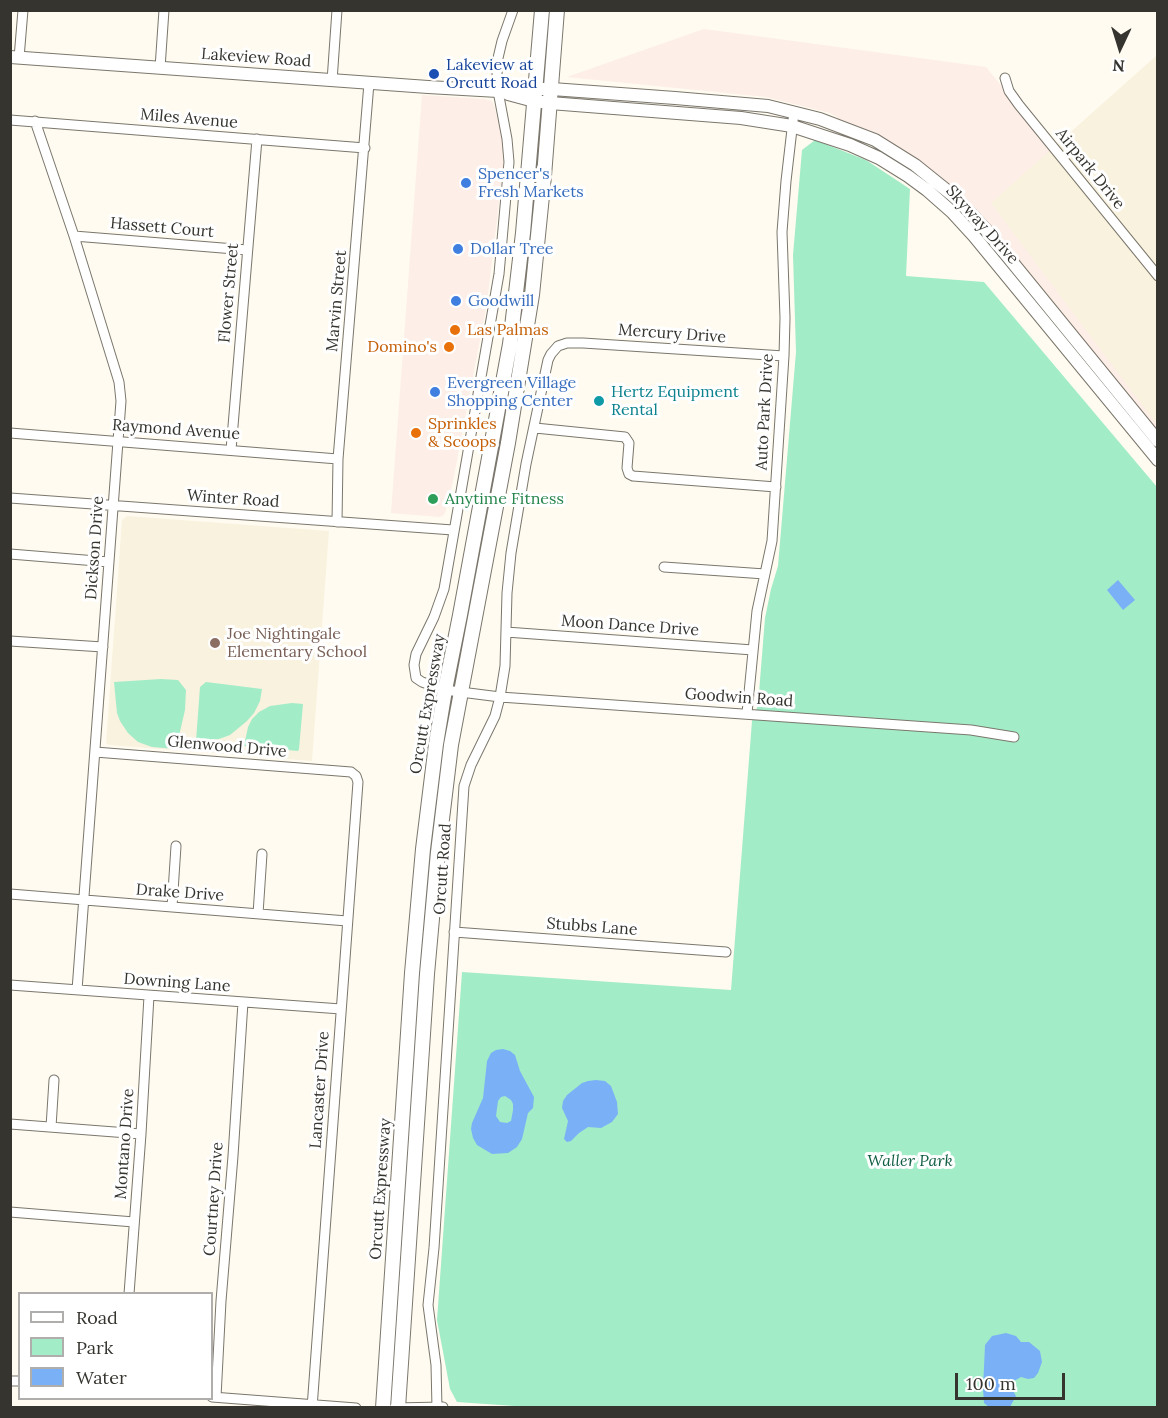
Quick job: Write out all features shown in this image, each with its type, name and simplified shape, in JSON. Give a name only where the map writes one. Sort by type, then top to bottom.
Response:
[{"type":"highway","name":"Orcutt Expressway","points":[[382,1407],[423,849],[445,690],[510,344],[523,233],[542,10]]},
{"type":"highway","name":"Orcutt Expressway","points":[[396,1407],[438,852],[451,745],[508,443],[530,306],[544,176],[557,10]]},
{"type":"main road","name":"Lakeview Road","points":[[15,57],[535,95]]},
{"type":"main road","name":"Skyway Drive","points":[[535,95],[735,102],[768,106],[820,118],[875,140],[915,165],[956,198],[986,230],[1158,441]]},
{"type":"main road","name":"Skyway Drive","points":[[551,96],[792,126],[850,145],[879,158],[927,190],[952,212],[1158,460]]},
{"type":"street","points":[[15,57],[23,10]]},
{"type":"street","points":[[160,68],[164,10]]},
{"type":"street","points":[[332,81],[337,10]]},
{"type":"street","points":[[461,692],[445,690],[422,682],[416,678],[414,665],[416,654],[434,617],[444,589],[499,274],[509,162],[497,74],[502,41],[513,10]]},
{"type":"street","name":"Airpark Drive","points":[[1005,78],[1009,91],[1019,105],[1158,276]]},
{"type":"street","name":"Marvin Street","points":[[337,522],[338,459],[369,83]]},
{"type":"street","name":"Auto Park Drive","points":[[747,713],[758,611],[772,541],[784,356],[782,232],[794,112]]},
{"type":"street","name":"Miles Avenue","points":[[10,120],[365,148]]},
{"type":"street","name":"Dickson Drive","points":[[34,122],[74,236],[119,382],[122,401],[77,990]]},
{"type":"street","name":"Flower Street","points":[[231,450],[256,139]]},
{"type":"street","name":"Hassett Court","points":[[74,236],[247,250]]},
{"type":"street","name":"Mercury Drive","points":[[558,346],[583,342],[784,356]]},
{"type":"street","name":"Orcutt Road","points":[[437,1407],[436,1365],[428,1305],[434,1248],[464,786],[471,765],[495,716],[500,697],[511,553],[526,464],[546,368],[551,354],[558,346]]},
{"type":"street","points":[[535,428],[625,437],[629,443],[628,474],[633,476],[776,487]]},
{"type":"street","name":"Raymond Avenue","points":[[10,433],[338,459]]},
{"type":"street","name":"Winter Road","points":[[10,498],[453,530]]},
{"type":"street","points":[[10,554],[109,562]]},
{"type":"street","points":[[664,567],[765,574]]},
{"type":"street","name":"Moon Dance Drive","points":[[506,632],[753,650]]},
{"type":"street","points":[[10,641],[103,648]]},
{"type":"street","name":"Goodwin Road","points":[[461,692],[500,697],[970,730],[1014,737]]},
{"type":"street","name":"Glenwood Drive","points":[[95,752],[351,772],[356,776]]},
{"type":"street","name":"Lancaster Drive","points":[[312,1406],[358,782],[356,776]]},
{"type":"street","points":[[172,907],[176,846]]},
{"type":"street","points":[[258,914],[262,854]]},
{"type":"street","name":"Drake Drive","points":[[10,894],[347,921]]},
{"type":"street","name":"Stubbs Lane","points":[[454,932],[726,952]]},
{"type":"street","name":"Downing Lane","points":[[10,985],[341,1009]]},
{"type":"street","name":"Montano Drive","points":[[129,1292],[149,996]]},
{"type":"street","name":"Courtney Drive","points":[[214,1397],[243,1002]]},
{"type":"street","points":[[51,1127],[54,1080]]},
{"type":"street","points":[[10,1124],[141,1134]]},
{"type":"street","points":[[10,1212],[134,1221]]},
{"type":"street","points":[[214,1397],[312,1406],[356,1407]]},
{"type":"street","points":[[396,1407],[444,1407]]},
{"type":"shaded area","points":[[704,29],[986,67],[1157,277],[1157,458],[951,197],[874,141],[830,113],[766,97],[567,77]]},
{"type":"shaded area","points":[[1157,55],[1157,425],[991,203]]},
{"type":"shaded area","name":"Evergreen Village Shopping Center","points":[[422,95],[492,101],[502,137],[504,161],[487,303],[453,481],[445,513],[439,517],[391,513]]},
{"type":"shaded area","points":[[127,516],[329,531],[312,761],[106,743],[122,520]]},
{"type":"green space","name":"Waller Park","points":[[815,140],[866,160],[910,189],[906,276],[984,282],[1157,487],[1157,1407],[543,1408],[457,1402],[450,1389],[437,1320],[462,972],[731,990],[752,721],[758,705],[765,618],[778,566],[796,352],[793,255],[802,150]]},
{"type":"green space","points":[[178,680],[186,690],[185,710],[176,749],[152,747],[138,742],[128,733],[117,713],[114,682]]},
{"type":"green space","points":[[206,682],[262,689],[260,701],[254,713],[230,735],[219,739],[196,741],[200,687]]},
{"type":"green space","points":[[303,704],[298,751],[244,746],[248,727],[259,712],[270,706]]},
{"type":"water","points":[[1118,580],[1135,600],[1123,610],[1107,590]]},
{"type":"water","points":[[503,1049],[515,1055],[520,1071],[534,1097],[533,1108],[528,1113],[522,1139],[517,1147],[508,1153],[492,1154],[477,1145],[471,1129],[483,1098],[487,1061],[491,1053]],"holes":[[[505,1096],[513,1104],[511,1121],[500,1122],[496,1116],[498,1101]]]},
{"type":"water","points":[[605,1081],[611,1086],[617,1102],[618,1114],[612,1122],[601,1128],[588,1127],[567,1142],[564,1139],[568,1121],[562,1108],[563,1101],[582,1083]]},
{"type":"water","points":[[1006,1333],[1016,1336],[1021,1342],[1029,1342],[1040,1351],[1042,1362],[1034,1378],[1021,1377],[1014,1381],[1012,1389],[1016,1396],[1010,1407],[989,1407],[984,1403],[983,1389],[985,1345],[992,1336]]},
{"type":"place","name":"Lakeview at Orcutt Road","points":[[434,74]]},
{"type":"place","name":"Spencer's Fresh Markets","points":[[466,183]]},
{"type":"place","name":"Dollar Tree","points":[[458,249]]},
{"type":"place","name":"Goodwill","points":[[456,301]]},
{"type":"place","name":"Las Palmas","points":[[455,330]]},
{"type":"place","name":"Domino's","points":[[449,347]]},
{"type":"place","name":"Evergreen Village Shopping Center","points":[[435,392]]},
{"type":"place","name":"Hertz Equipment Rental","points":[[599,401]]},
{"type":"place","name":"Sprinkles & Scoops","points":[[416,433]]},
{"type":"place","name":"Anytime Fitness","points":[[433,499]]},
{"type":"place","name":"Joe Nightingale Elementary School","points":[[215,643]]}]
